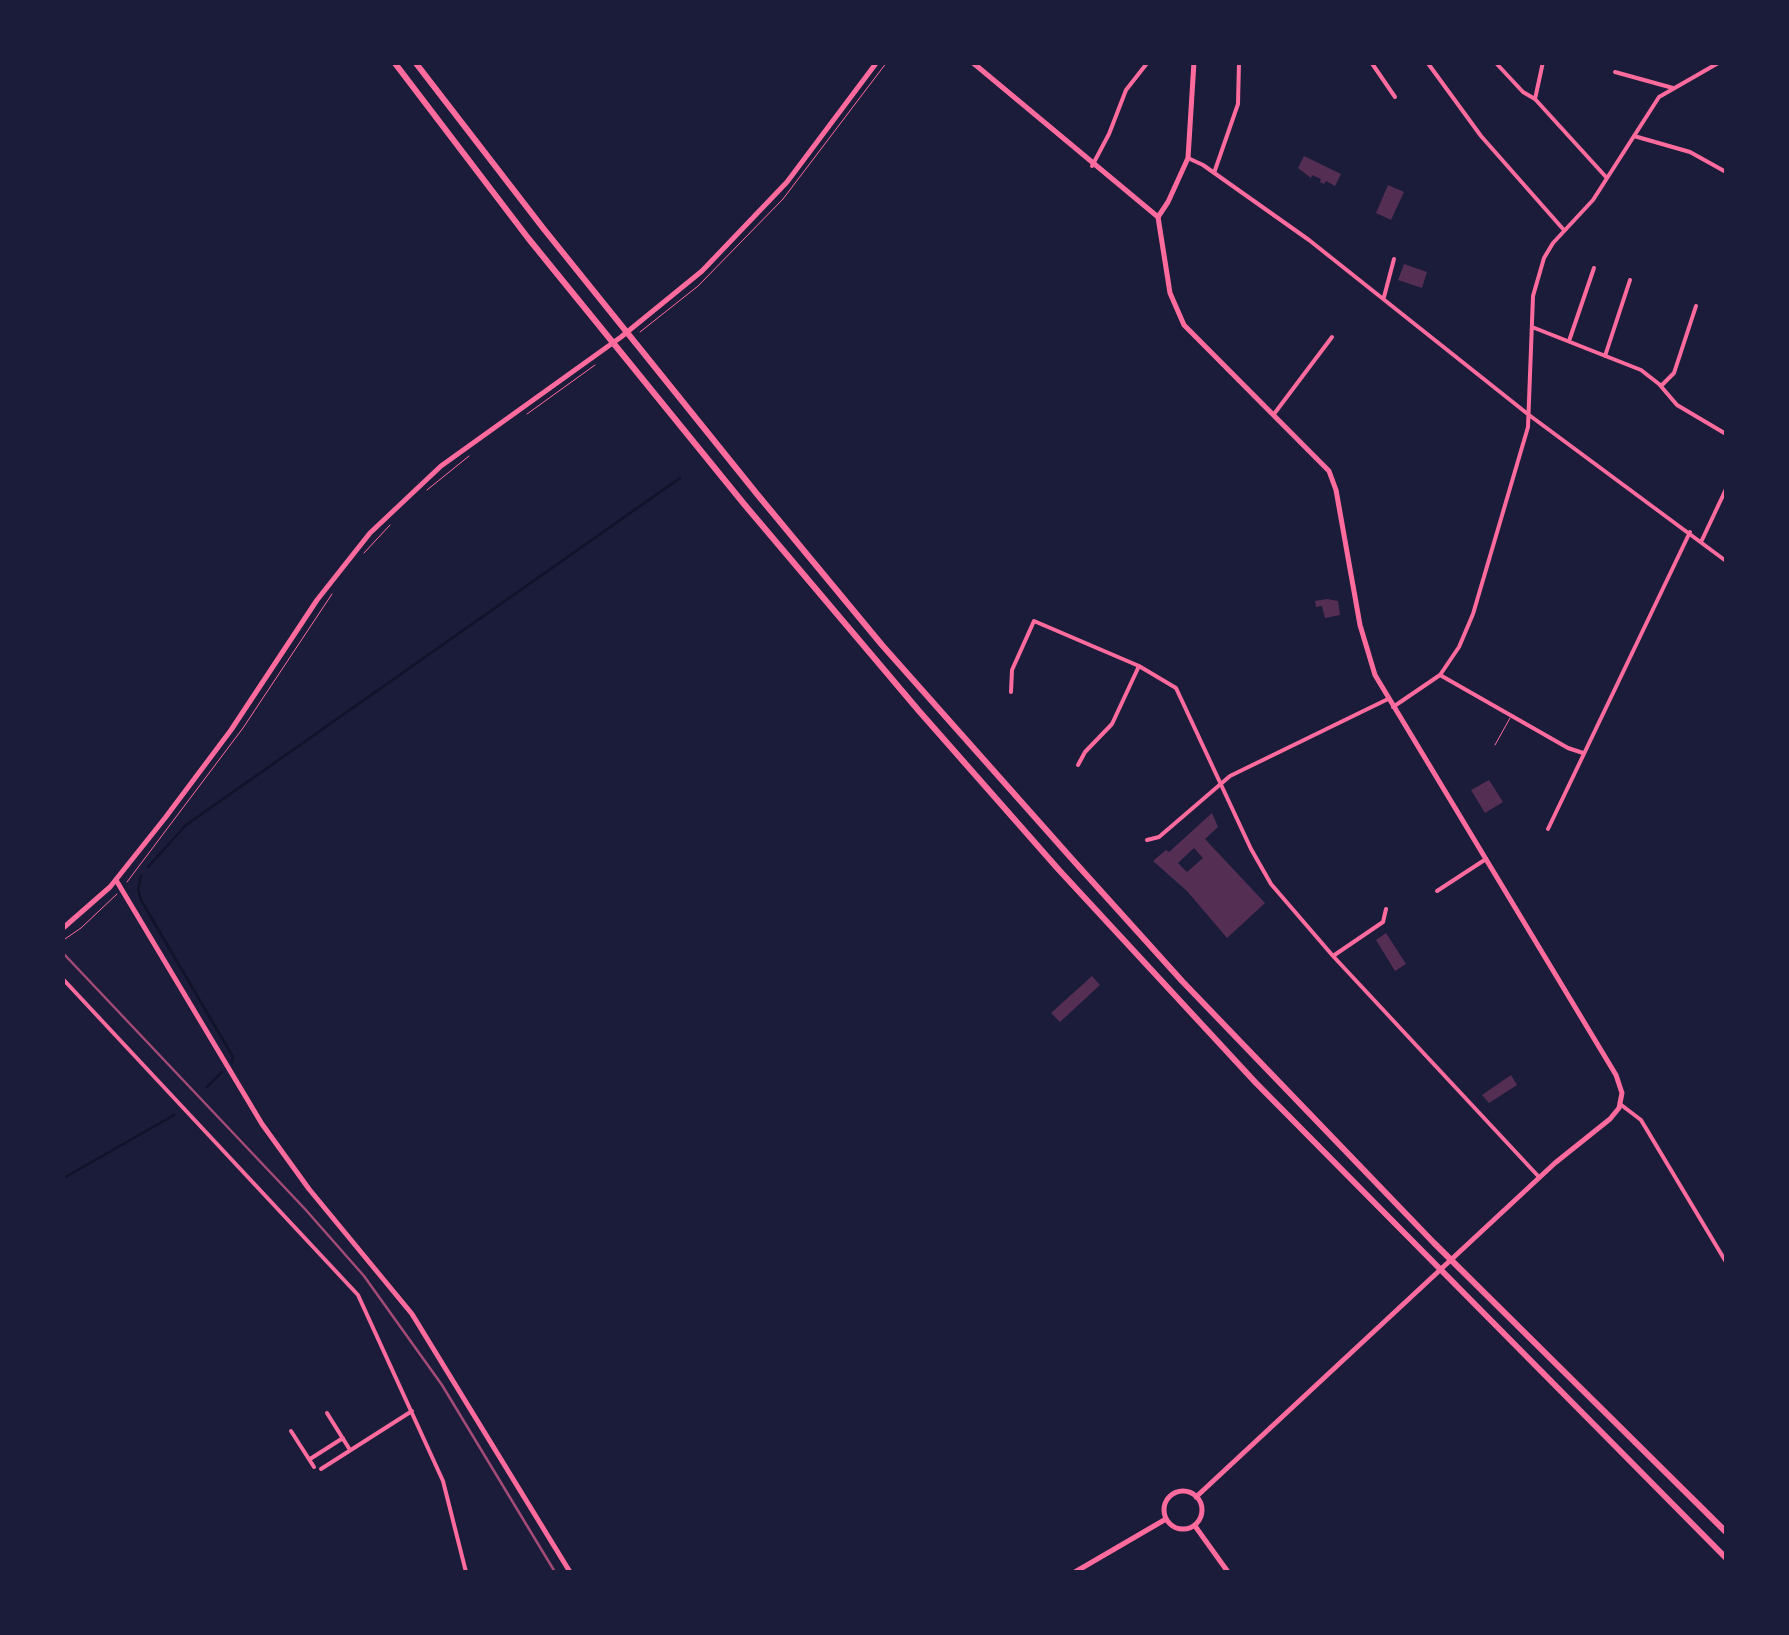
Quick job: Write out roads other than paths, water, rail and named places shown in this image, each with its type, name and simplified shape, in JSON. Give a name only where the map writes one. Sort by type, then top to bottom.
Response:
[{"type":"highway","points":[[394,62],[604,334],[895,684],[1195,1018],[1433,1265],[1726,1558]]},
{"type":"highway","points":[[416,62],[611,314],[882,645],[1182,981],[1446,1254],[1726,1532]]},
{"type":"street","points":[[62,930],[116,880],[226,738],[303,620],[370,534],[441,466],[589,364],[702,271],[766,206],[877,62]]},
{"type":"street","points":[[972,62],[1092,166],[1158,217]]},
{"type":"street","points":[[1092,166],[1126,90],[1148,62]]},
{"type":"street","points":[[1194,62],[1188,158],[1158,217],[1170,292],[1184,324],[1319,457],[1332,477],[1364,644],[1388,699],[1616,1075],[1622,1093],[1610,1119],[1539,1178],[1196,1497]]},
{"type":"street","points":[[1214,173],[1238,104],[1240,62]]},
{"type":"street","points":[[1371,62],[1395,97]]},
{"type":"street","points":[[1428,62],[1476,128],[1564,230]]},
{"type":"street","points":[[1495,62],[1607,178]]},
{"type":"street","points":[[1534,99],[1543,62]]},
{"type":"street","points":[[1393,707],[1440,675],[1459,647],[1473,614],[1529,416],[1536,276],[1546,253],[1588,206],[1660,97],[1720,62]]},
{"type":"street","points":[[1615,72],[1672,88]]},
{"type":"street","points":[[1634,136],[1690,152],[1726,172]]},
{"type":"street","points":[[1188,158],[1384,298],[1529,416],[1726,561]]},
{"type":"street","points":[[1384,298],[1394,258]]},
{"type":"street","points":[[1569,342],[1594,268]]},
{"type":"street","points":[[1605,356],[1630,280]]},
{"type":"street","points":[[1662,386],[1674,373],[1696,306]]},
{"type":"street","points":[[1532,327],[1641,370],[1662,386],[1677,405],[1726,434]]},
{"type":"street","points":[[1274,414],[1332,337]]},
{"type":"street","points":[[1702,540],[1726,489]]},
{"type":"street","points":[[1548,829],[1690,532]]},
{"type":"street","points":[[1012,692],[1012,670],[1034,621],[1166,680],[1181,694],[1266,876],[1333,956],[1539,1178]]},
{"type":"street","points":[[1078,765],[1108,729],[1138,666]]},
{"type":"street","points":[[1440,675],[1583,753]]},
{"type":"street","points":[[1147,840],[1159,836],[1222,782],[1388,699]]},
{"type":"street","points":[[1438,891],[1486,859]]},
{"type":"street","points":[[116,880],[256,1115],[309,1189],[412,1314],[570,1572]]},
{"type":"street","points":[[1333,956],[1383,922],[1386,909]]},
{"type":"street","points":[[62,978],[348,1283],[362,1303],[446,1490],[466,1572]]},
{"type":"street","points":[[1620,1104],[1641,1120],[1726,1262]]},
{"type":"street","points":[[321,1470],[412,1411]]},
{"type":"street","points":[[327,1412],[350,1450]]},
{"type":"street","points":[[291,1430],[314,1466]]},
{"type":"street","points":[[310,1459],[342,1438]]},
{"type":"street","points":[[1186,1492],[1196,1497],[1201,1514],[1194,1525],[1179,1528],[1166,1519],[1164,1507],[1170,1496],[1186,1492]]},
{"type":"street","points":[[1075,1572],[1166,1519]]},
{"type":"street","points":[[1194,1525],[1228,1572]]},
{"type":"lane","points":[[1495,745],[1511,715]]},
{"type":"waterway","points":[[148,867],[186,825],[680,478]]},
{"type":"waterway","points":[[141,876],[141,900],[233,1057],[232,1062]]},
{"type":"waterway","points":[[207,1087],[222,1072]]},
{"type":"waterway","points":[[62,1179],[174,1115]]},
{"type":"railway","points":[[62,952],[364,1276],[442,1385],[555,1572]]}]
